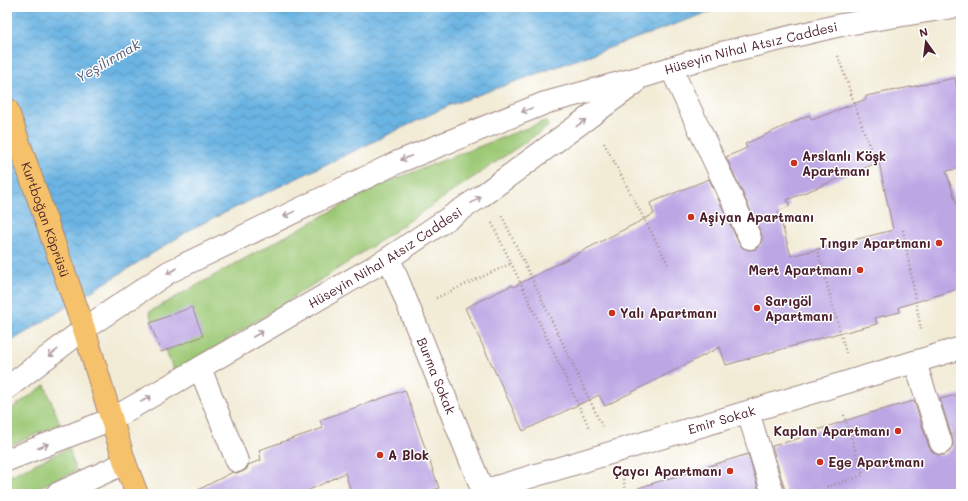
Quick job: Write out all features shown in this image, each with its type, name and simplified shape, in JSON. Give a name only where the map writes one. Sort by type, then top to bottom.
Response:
[{"type":"main road","name":"Kurtboğan Köprüsü","points":[[7,109],[84,329],[125,463],[137,494]]},
{"type":"street","name":"Hüseyin Nihal Atsız Caddesi","points":[[7,388],[84,329],[169,272],[398,162],[545,103],[645,76],[713,55],[828,27],[953,7]]},
{"type":"street","points":[[671,68],[750,238]]},
{"type":"street","name":"Hüseyin Nihal Atsız Caddesi","points":[[7,460],[112,419],[389,258],[484,194],[645,76]]},
{"type":"street","name":"Burma Sokak","points":[[389,258],[483,493]]},
{"type":"street","name":"Emir Sokak","points":[[483,493],[961,348]]},
{"type":"street","points":[[924,359],[947,420]]},
{"type":"street","points":[[924,359],[941,443]]},
{"type":"street","points":[[200,368],[237,461]]},
{"type":"street","points":[[748,412],[773,494]]},
{"type":"street","points":[[57,494],[125,463]]},
{"type":"path","points":[[828,27],[875,163]]},
{"type":"path","points":[[590,116],[668,264]]},
{"type":"path","points":[[484,194],[512,263],[608,454]]},
{"type":"path","points":[[484,194],[608,454]]},
{"type":"path","points":[[903,230],[924,359]]},
{"type":"path","points":[[818,252],[863,475],[827,487]]},
{"type":"path","points":[[410,310],[512,263]]},
{"type":"green space","points":[[545,121],[549,126],[353,259],[175,373],[149,312],[380,185]]},
{"type":"green space","points":[[45,385],[60,424],[7,447],[7,412]]},
{"type":"green space","points":[[69,448],[76,471],[23,494],[7,494],[7,477]]},
{"type":"water","name":"Yeşilırmak","points":[[7,7],[732,7],[715,10],[450,105],[195,227],[7,344]]},
{"type":"building","points":[[955,78],[961,107],[961,168],[946,171],[961,218],[961,288],[899,307],[900,312],[875,318],[877,324],[846,331],[726,365],[720,347],[605,406],[599,395],[523,431],[465,308],[512,285],[513,287],[654,214],[650,203],[709,179],[739,244],[743,248],[749,250],[756,249],[760,245],[762,239],[761,233],[726,157],[747,148],[745,144],[809,115],[812,120],[866,99],[866,96]],"holes":[[[879,162],[893,230],[791,256],[778,211],[790,206],[787,200]]]},
{"type":"building","points":[[192,307],[203,336],[161,352],[150,323]]},
{"type":"building","name":"A Blok","points":[[405,390],[439,488],[422,494],[352,494],[345,473],[301,494],[190,494],[233,472],[242,472],[247,469],[248,465],[261,460],[259,450],[323,428],[320,420]]},
{"type":"building","points":[[961,394],[961,494],[785,494],[772,446],[800,438],[799,436],[863,415],[914,401],[929,447],[938,455],[944,455],[950,451],[953,446],[953,440],[940,399]]},
{"type":"building","name":"Çaycı Apartmanı","points":[[748,454],[760,494],[639,494],[638,488]]},
{"type":"place","name":"Arslanlı Köşk Apartmanı","points":[[794,163]]},
{"type":"place","name":"Aşiyan Apartmanı","points":[[691,217]]},
{"type":"place","name":"Tıngır Apartmanı","points":[[939,243]]},
{"type":"place","name":"Mert Apartmanı","points":[[860,270]]},
{"type":"place","name":"Sarıgöl Apartmanı","points":[[757,308]]},
{"type":"place","name":"Yalı Apartmanı","points":[[612,313]]},
{"type":"place","name":"Kaplan Apartmanı","points":[[898,431]]},
{"type":"place","name":"A Blok","points":[[380,455]]},
{"type":"place","name":"Ege Apartmanı","points":[[820,462]]},
{"type":"place","name":"Çaycı Apartmanı","points":[[730,471]]}]
